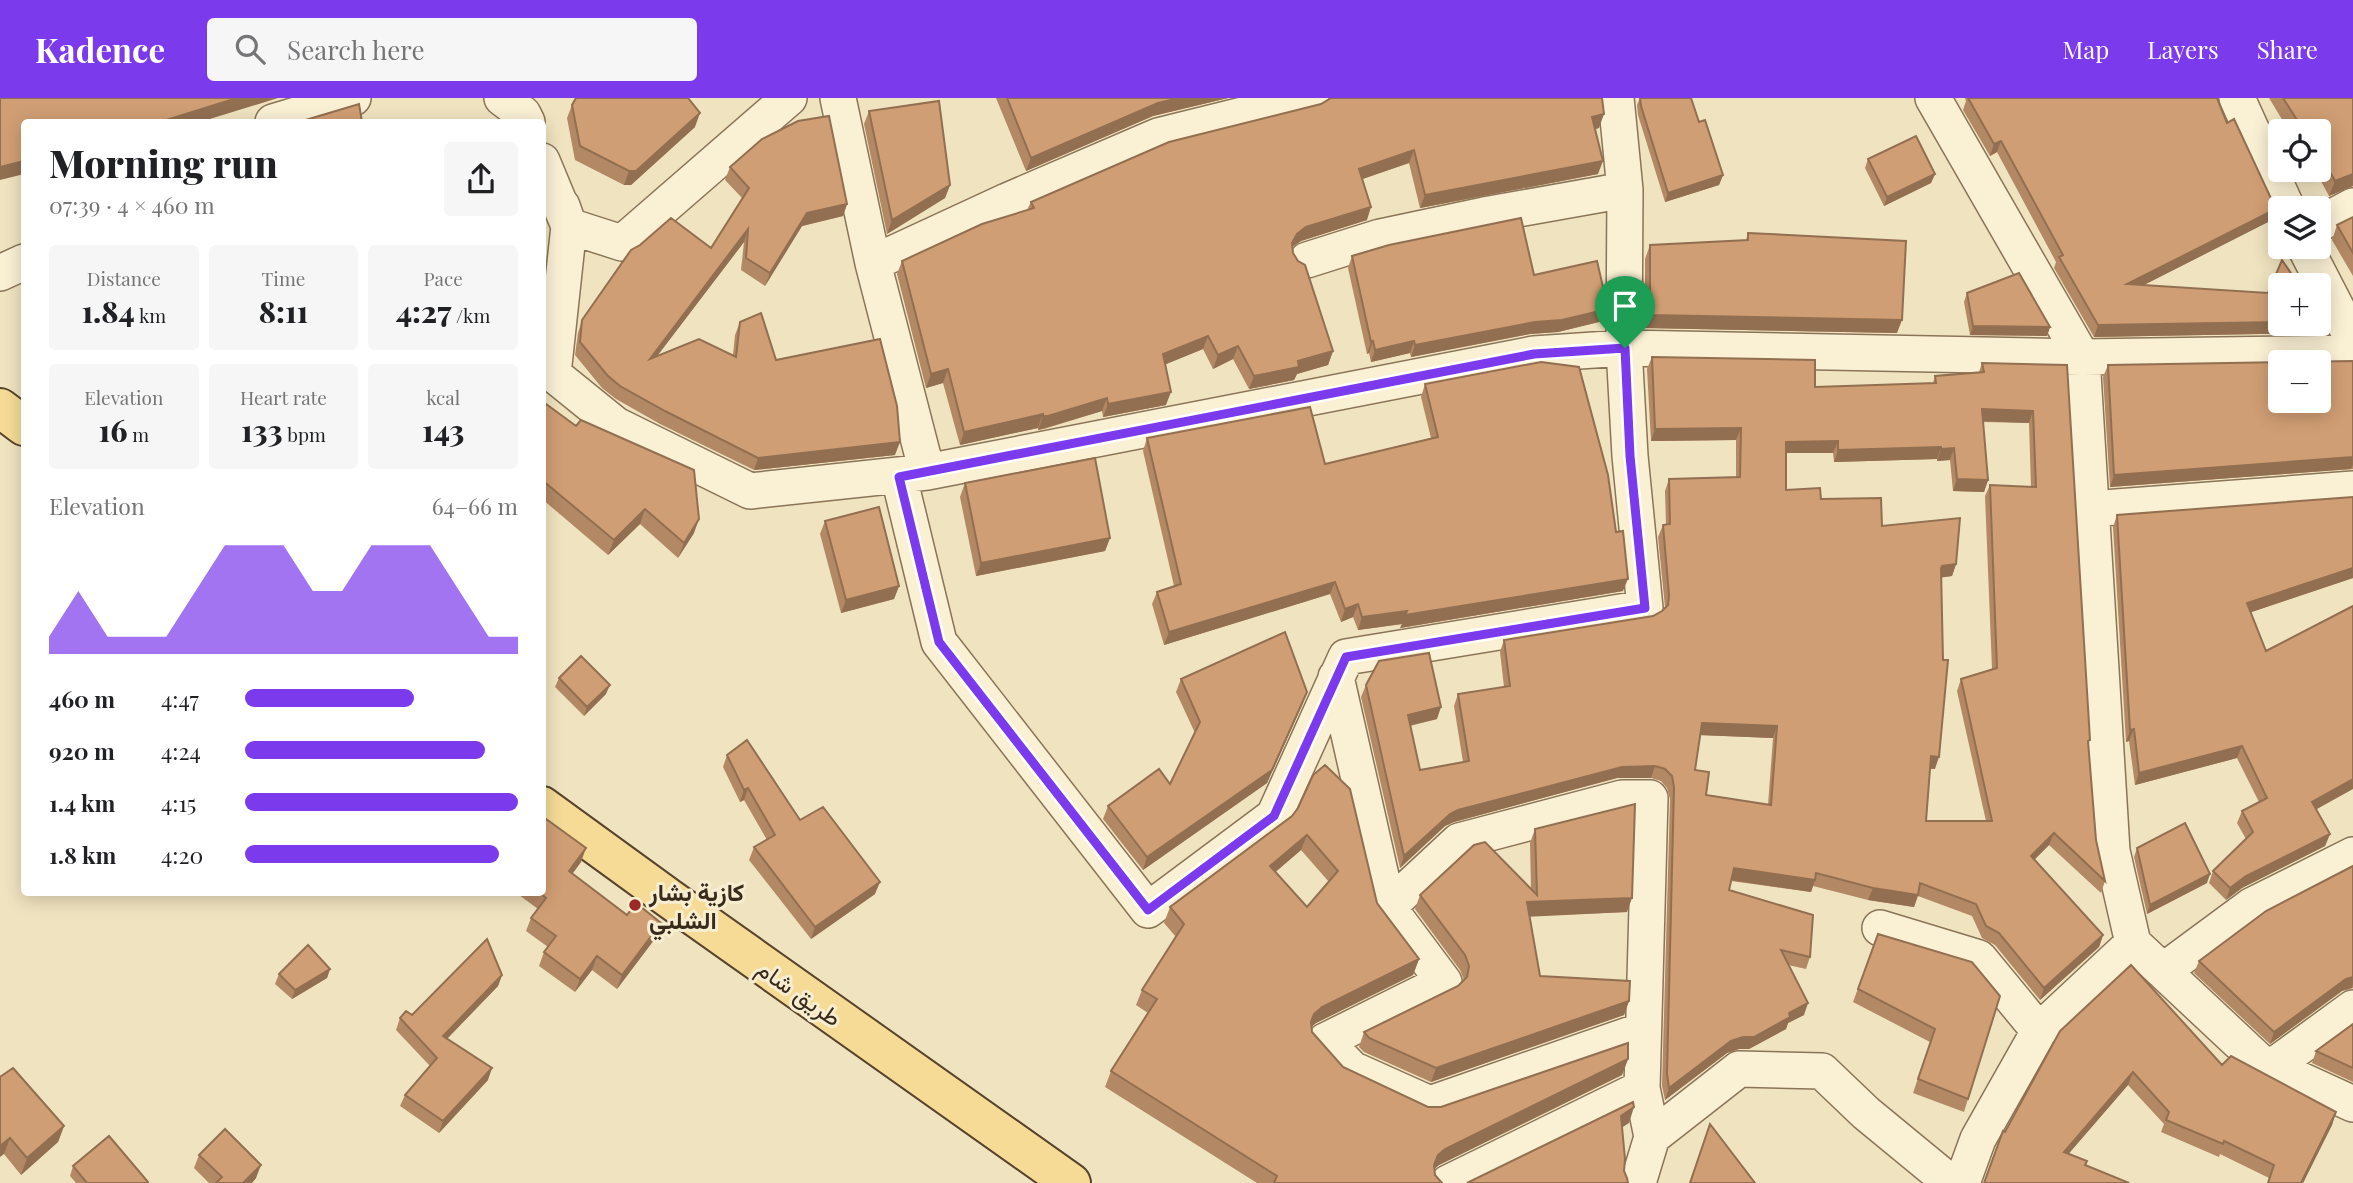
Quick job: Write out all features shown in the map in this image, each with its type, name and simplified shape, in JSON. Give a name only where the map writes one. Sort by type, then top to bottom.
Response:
[{"type":"main road","points":[[0,408],[21,424]]},
{"type":"main road","name":"طريق شام","points":[[546,809],[991,1127]]},
{"type":"main road","points":[[991,1127],[1050,1183]]},
{"type":"main road","points":[[991,1127],[1071,1183]]},
{"type":"street","points":[[283,119],[353,98]]},
{"type":"street","points":[[502,98],[526,119]]},
{"type":"street","points":[[540,119],[544,98]]},
{"type":"street","points":[[546,171],[569,226],[622,243],[789,98]]},
{"type":"street","points":[[838,98],[873,263],[913,475],[939,642],[1148,910],[1274,816],[1346,657],[1645,608],[1630,456],[1625,348],[1625,190],[1616,98]]},
{"type":"street","points":[[873,263],[1158,136],[1311,98]]},
{"type":"street","points":[[1934,98],[2082,357],[2112,851],[2133,943],[2259,1061],[2353,1104]]},
{"type":"street","points":[[2237,98],[2282,196]]},
{"type":"street","points":[[546,161],[569,226],[553,374],[616,425],[750,491],[913,475],[1534,354],[1625,348],[2082,357],[2353,353]]},
{"type":"street","points":[[1307,260],[1380,237],[1625,190]]},
{"type":"street","points":[[2331,218],[2353,206]]},
{"type":"street","points":[[2311,259],[2353,340]]},
{"type":"street","points":[[0,273],[21,263]]},
{"type":"street","points":[[2090,509],[2353,489]]},
{"type":"street","points":[[1336,677],[1388,906],[1444,982],[1325,1041],[1352,1069],[1430,1104],[1643,1030]]},
{"type":"street","points":[[1388,906],[1459,841],[1622,798],[1650,799],[1642,1088],[1652,1137],[1638,1183]]},
{"type":"street","points":[[2163,971],[2252,906],[2353,855]]},
{"type":"street","points":[[1880,928],[1979,958],[2039,1031]]},
{"type":"street","points":[[1962,1183],[1978,1139],[2039,1031],[2133,943]]},
{"type":"street","points":[[2273,1067],[2353,1008]]},
{"type":"street","points":[[1652,1137],[1739,1069],[1822,1071],[1867,1113],[1951,1183]]},
{"type":"street","points":[[1448,1183],[1642,1088]]},
{"type":"building","points":[[0,98],[237,98],[170,119],[21,119],[21,162],[0,167]]},
{"type":"building","points":[[576,98],[688,98],[700,113],[636,171],[629,171],[580,146],[572,105]]},
{"type":"building","points":[[1007,98],[1179,98],[1158,103],[1031,158]]},
{"type":"building","points":[[1331,98],[1602,98],[1604,114],[1592,117],[1603,161],[1425,195],[1414,150],[1359,169],[1371,207],[1306,227],[1297,234],[1292,243],[1293,253],[1298,261],[1305,265],[1333,351],[1298,361],[1299,367],[1254,376],[1238,346],[1218,355],[1208,336],[1163,354],[1171,392],[1108,404],[1107,398],[1048,416],[1043,414],[964,432],[948,369],[931,374],[902,261],[982,224],[1034,208],[1031,202],[1169,142],[1321,104]]},
{"type":"building","points":[[1640,98],[1691,98],[1699,122],[1705,120],[1723,175],[1668,193]]},
{"type":"building","points":[[1968,98],[2217,98],[2227,123],[2234,119],[2270,196],[2268,213],[2127,284],[2268,293],[2268,322],[2098,325],[2059,257],[2063,255],[2001,141],[1994,144]]},
{"type":"building","points":[[2283,98],[2353,98],[2353,174],[2335,181],[2331,174],[2331,119],[2296,119]]},
{"type":"building","points":[[939,101],[950,185],[892,220],[869,111]]},
{"type":"building","points":[[359,104],[362,119],[309,119]]},
{"type":"building","points":[[829,116],[847,204],[807,213],[770,273],[746,258],[748,229],[650,359],[699,339],[736,357],[740,322],[761,313],[776,360],[880,339],[897,406],[900,442],[758,458],[620,386],[607,375],[580,342],[582,320],[631,250],[671,218],[711,248],[749,188],[730,167],[762,139],[798,121]]},
{"type":"building","points":[[1916,136],[1935,174],[1887,197],[1868,159]]},
{"type":"building","points":[[2353,217],[2353,253],[2337,225]]},
{"type":"building","points":[[1521,218],[1534,275],[1597,261],[1608,309],[1562,320],[1535,322],[1415,345],[1414,341],[1375,350],[1352,256],[1389,245]]},
{"type":"building","points":[[1748,233],[1906,241],[1902,320],[1650,315],[1650,245],[1748,240]]},
{"type":"building","points":[[2282,260],[2291,273],[2276,273]]},
{"type":"building","points":[[2019,273],[2050,327],[1973,326],[1967,293]]},
{"type":"building","points":[[1652,357],[1815,360],[1815,387],[1936,383],[1935,376],[1984,372],[1982,363],[2067,365],[2088,741],[2096,840],[2105,881],[2054,833],[2031,856],[2103,935],[2044,988],[1999,933],[1986,926],[1976,904],[1920,883],[1918,895],[1873,888],[1816,873],[1815,880],[1734,868],[1729,890],[1813,915],[1810,957],[1781,950],[1808,1003],[1789,1013],[1790,1017],[1754,1037],[1731,1041],[1669,1088],[1667,1074],[1674,787],[1672,776],[1665,769],[1655,766],[1622,767],[1458,810],[1450,814],[1404,856],[1366,685],[1379,661],[1429,653],[1441,707],[1408,715],[1420,770],[1469,761],[1458,694],[1510,686],[1504,640],[1653,616],[1662,611],[1668,605],[1669,595],[1663,525],[1670,524],[1669,479],[1740,477],[1741,428],[1655,429]],"holes":[[[1982,409],[2033,411],[2036,487],[1990,485],[1997,668],[1961,679],[1992,821],[1926,821],[1931,756],[1939,757],[1948,660],[1943,660],[1941,569],[1942,566],[1956,564],[1960,518],[1882,526],[1881,498],[1821,499],[1820,488],[1786,490],[1786,442],[1838,441],[1838,450],[1954,448],[1957,479],[1988,480]],[[1702,723],[1777,726],[1771,805],[1706,795],[1709,772],[1695,770]]]},
{"type":"building","points":[[2331,361],[2353,361],[2353,457],[2114,475],[2108,365],[2268,362],[2268,413],[2331,413]]},
{"type":"building","points":[[1541,362],[1579,367],[1608,475],[1616,532],[1623,531],[1628,579],[1405,615],[1407,611],[1362,617],[1358,604],[1345,609],[1335,582],[1169,632],[1157,592],[1181,584],[1147,438],[1310,407],[1325,464],[1438,437],[1425,384]]},
{"type":"building","points":[[546,404],[576,426],[581,420],[694,470],[699,519],[684,543],[645,509],[614,540],[546,483]]},
{"type":"building","points":[[1095,458],[1110,538],[981,563],[965,483]]},
{"type":"building","points":[[2353,497],[2353,568],[2247,603],[2266,651],[2353,606],[2353,779],[2312,802],[2330,834],[2246,876],[2230,888],[2213,871],[2253,832],[2242,811],[2267,798],[2242,746],[2139,773],[2134,729],[2130,730],[2117,515]]},
{"type":"building","points":[[879,507],[899,586],[846,600],[825,521]]},
{"type":"building","points":[[1285,632],[1307,692],[1272,770],[1147,857],[1108,806],[1159,769],[1170,784],[1200,722],[1181,679]]},
{"type":"building","points":[[581,656],[610,685],[587,707],[559,678]]},
{"type":"building","points":[[747,740],[800,820],[823,807],[880,882],[815,927],[754,847],[775,835],[748,788],[744,790],[727,755]]},
{"type":"building","points":[[1325,765],[1350,789],[1377,903],[1419,959],[1322,1007],[1314,1014],[1312,1032],[1343,1067],[1428,1107],[1441,1107],[1628,1043],[1628,1059],[1445,1149],[1438,1155],[1434,1165],[1435,1175],[1442,1183],[1274,1183],[1277,1176],[1111,1071],[1157,999],[1142,990],[1184,924],[1170,907],[1292,816],[1313,775]],"holes":[[[1307,835],[1338,871],[1307,907],[1270,866]]]},
{"type":"building","points":[[1635,804],[1632,898],[1527,902],[1540,976],[1630,981],[1629,1001],[1436,1068],[1369,1038],[1364,1032],[1458,986],[1467,977],[1469,966],[1465,955],[1420,895],[1474,845],[1485,842],[1537,895],[1535,829]]},
{"type":"building","points":[[546,819],[586,848],[569,871],[627,915],[636,903],[661,923],[622,975],[597,956],[580,979],[544,952],[556,936],[531,918],[546,898],[544,896],[546,896]]},
{"type":"building","points":[[2185,823],[2210,874],[2150,905],[2137,848]]},
{"type":"building","points":[[2353,866],[2353,977],[2346,979],[2274,1032],[2199,961],[2266,911]]},
{"type":"building","points":[[1878,934],[1972,962],[2000,996],[1968,1099],[1918,1079],[1935,1029],[1858,989]]},
{"type":"building","points":[[487,939],[502,975],[443,1036],[492,1068],[443,1121],[405,1095],[437,1058],[400,1018],[406,1011],[412,1015]]},
{"type":"building","points":[[308,945],[330,969],[295,990],[279,974]]},
{"type":"building","points":[[2131,965],[2222,1065],[2231,1056],[2336,1112],[2301,1183],[2268,1183],[2274,1165],[2224,1141],[2223,1144],[2166,1120],[2169,1112],[2133,1072],[2064,1152],[2087,1161],[2085,1165],[2129,1183],[1984,1183],[2003,1131],[2005,1132],[2060,1031]]},
{"type":"building","points":[[2353,1024],[2353,1068],[2316,1051]]},
{"type":"building","points":[[13,1068],[64,1126],[27,1158],[10,1138],[0,1146],[0,1077]]},
{"type":"building","points":[[1633,1102],[1634,1107],[1621,1116],[1624,1171],[1628,1183],[1467,1183]]},
{"type":"building","points":[[1710,1124],[1755,1183],[1690,1183]]},
{"type":"building","points":[[225,1129],[261,1165],[243,1183],[216,1183],[222,1177],[199,1155]]},
{"type":"building","points":[[109,1136],[148,1182],[87,1183],[73,1166]]},
{"type":"place","name":"كازية بشار الشلبي","points":[[635,905]]},
{"type":"route","points":[[1625,348],[1630,456],[1645,608],[1346,657],[1274,816],[1148,910],[939,642],[899,477],[1534,354],[1625,348]]}]
